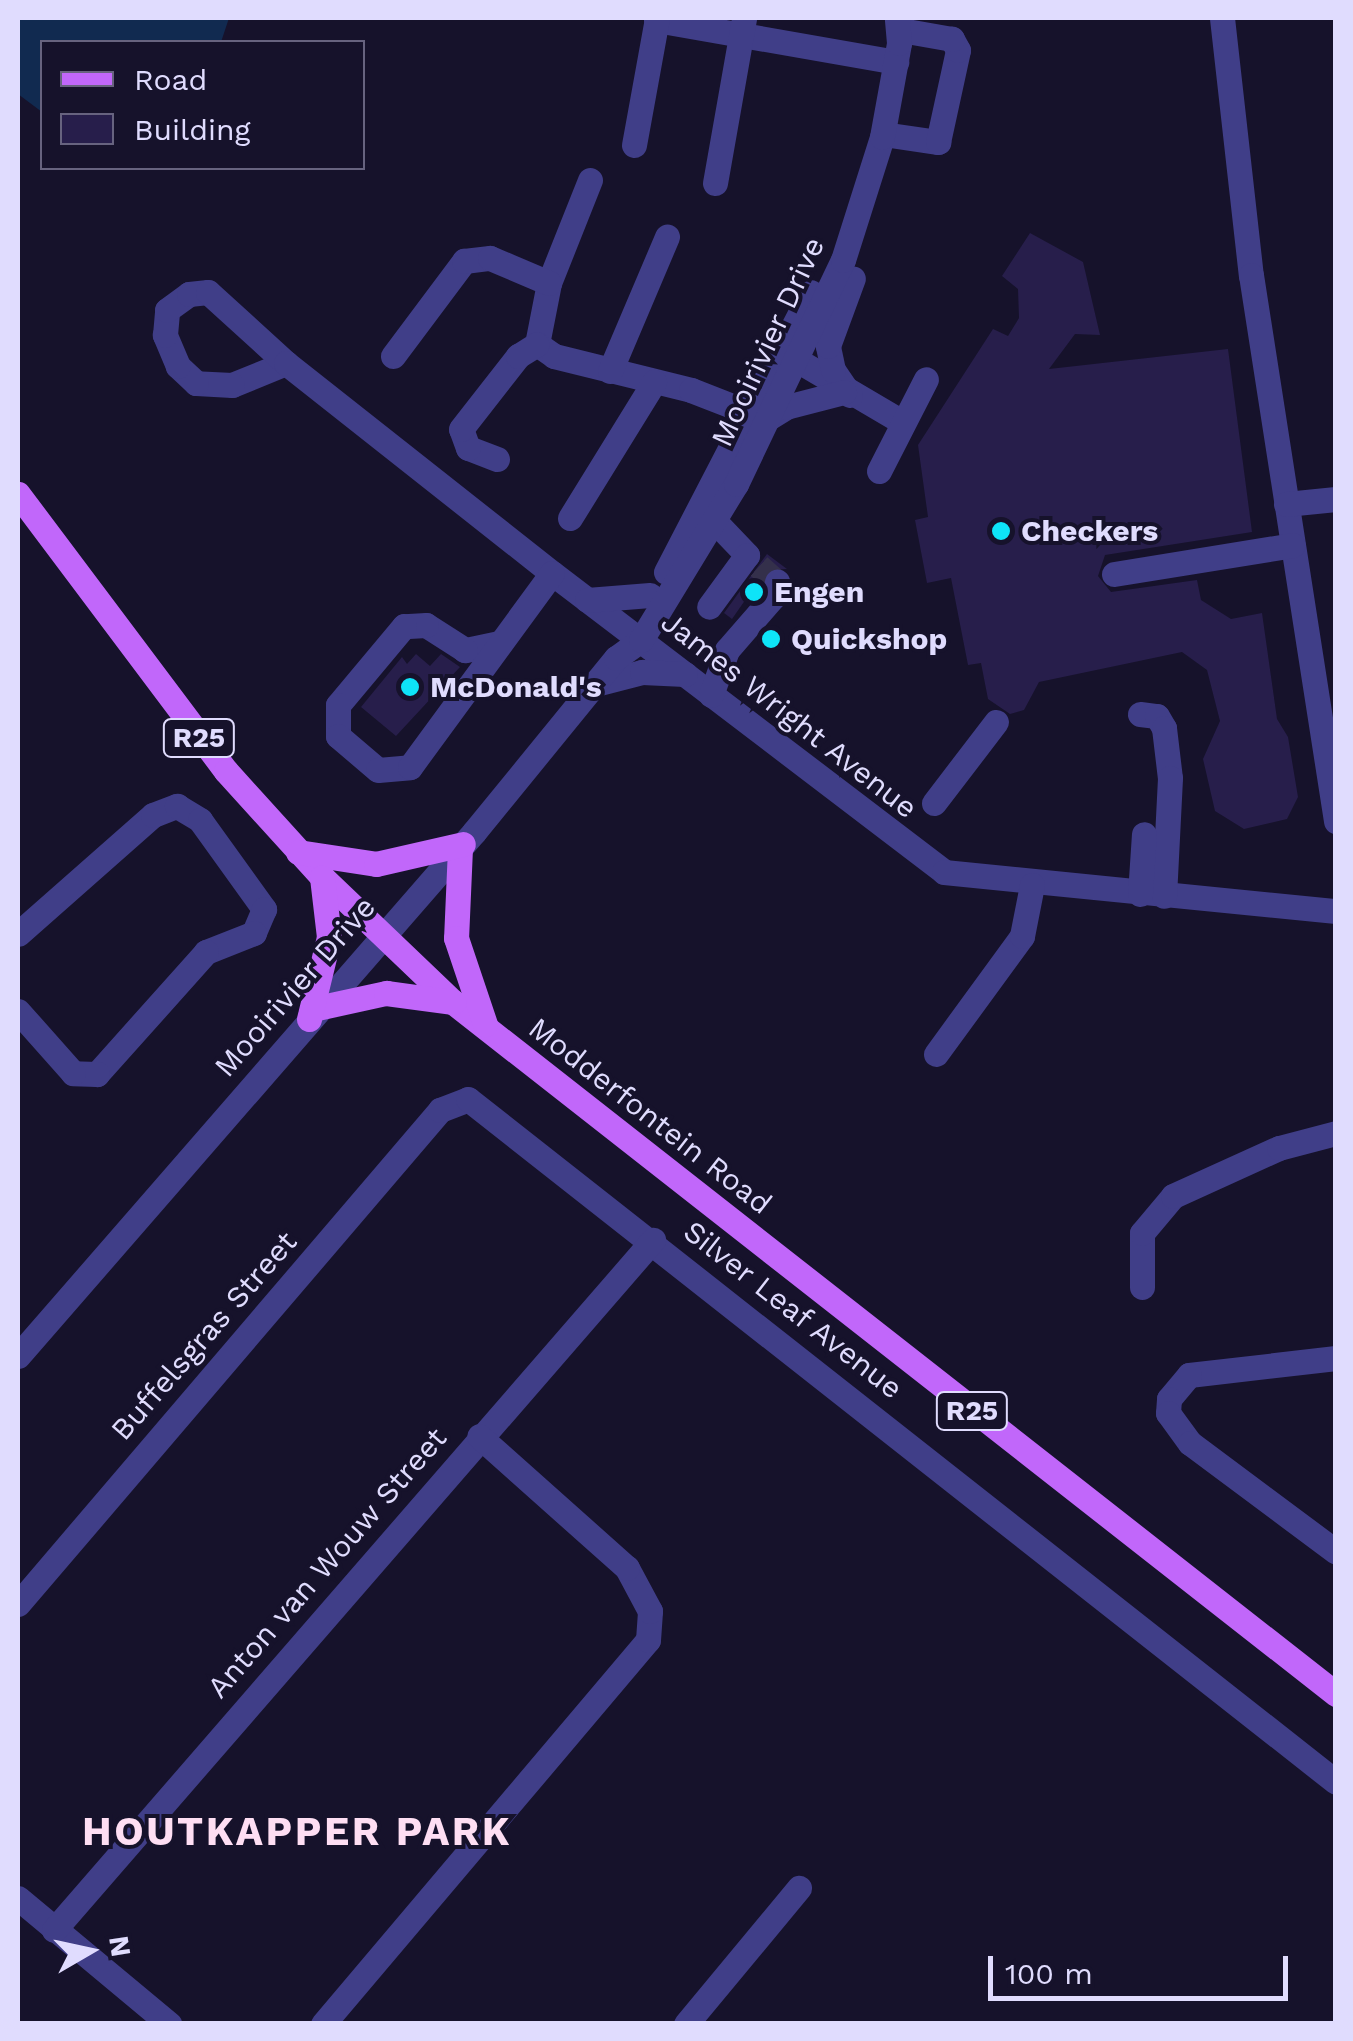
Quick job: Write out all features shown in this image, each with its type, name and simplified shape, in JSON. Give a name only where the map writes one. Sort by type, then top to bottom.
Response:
[{"type":"main road","name":"Modderfontein Road","points":[[18,494],[197,736],[322,877],[454,1002],[1336,1694]]},
{"type":"main road","points":[[298,852],[376,864],[462,846],[456,938],[487,1029]]},
{"type":"main road","points":[[322,877],[329,937],[313,1014],[386,993],[454,1002]]},
{"type":"street","points":[[1222,18],[1248,256],[1336,820]]},
{"type":"street","points":[[634,145],[657,19],[743,26],[889,60]]},
{"type":"street","points":[[847,393],[833,370],[828,346],[865,241],[884,163],[882,136],[932,143],[942,136],[958,50],[952,39],[898,22]]},
{"type":"street","name":"Mooirivier Drive","points":[[789,356],[837,236],[865,151],[898,22]]},
{"type":"street","points":[[715,183],[743,26]]},
{"type":"street","name":"Mooirivier Drive","points":[[18,1356],[462,846],[634,635],[709,515],[852,240],[882,136],[889,60]]},
{"type":"street","points":[[497,458],[468,448],[460,429],[518,356],[537,344],[549,283],[590,180]]},
{"type":"street","points":[[610,371],[667,237]]},
{"type":"street","points":[[393,356],[464,261],[490,258],[549,283]]},
{"type":"street","name":"James Wright Avenue","points":[[286,363],[232,386],[196,383],[178,366],[164,335],[167,310],[189,294],[208,292],[286,363],[552,573],[944,872],[1032,885],[1336,911]]},
{"type":"street","points":[[537,344],[554,356],[654,382],[758,416],[847,393]]},
{"type":"street","points":[[789,356],[902,422]]},
{"type":"street","points":[[880,471],[926,379]]},
{"type":"street","points":[[570,518],[654,382]]},
{"type":"street","points":[[1286,504],[1336,499]]},
{"type":"street","points":[[709,515],[761,568],[773,597],[726,650],[711,695]]},
{"type":"street","points":[[1114,574],[1292,545]]},
{"type":"street","points":[[709,607],[761,568]]},
{"type":"street","points":[[499,643],[465,650],[426,625],[404,626],[338,705],[338,736],[378,770],[410,767],[552,573]]},
{"type":"street","points":[[587,600],[621,602],[666,586],[709,607],[741,632]]},
{"type":"street","points":[[596,684],[642,672],[679,670],[665,625],[666,586]]},
{"type":"street","points":[[1140,714],[1157,716],[1164,728],[1152,895]]},
{"type":"street","points":[[934,804],[996,722]]},
{"type":"street","points":[[18,934],[169,807],[200,820],[262,900],[263,918],[254,933],[206,952],[112,1064],[81,1076],[18,1010]]},
{"type":"street","points":[[936,1054],[1022,936],[1032,885]]},
{"type":"street","name":"Silver Leaf Avenue","points":[[440,1110],[460,1100],[481,1103],[1336,1782]]},
{"type":"street","name":"Buffelsgras Street","points":[[18,1604],[440,1110]]},
{"type":"street","points":[[1142,1287],[1142,1233],[1173,1196],[1279,1148],[1336,1133]]},
{"type":"street","name":"Anton van Wouw Street","points":[[54,1930],[653,1240]]},
{"type":"street","points":[[1336,1358],[1189,1375],[1169,1399],[1168,1414],[1190,1443],[1336,1552]]},
{"type":"street","points":[[323,2024],[648,1640],[650,1611],[627,1568],[480,1436]]},
{"type":"street","points":[[686,2024],[799,1888]]},
{"type":"street","points":[[18,1898],[169,2024]]},
{"type":"water","points":[[18,18],[229,18],[222,40],[40,40],[40,110],[18,94]]},
{"type":"building","points":[[1030,233],[1083,262],[1100,335],[1075,334],[1049,369],[1228,349],[1252,532],[1105,555],[1098,576],[1111,592],[1197,580],[1201,600],[1231,619],[1262,613],[1277,719],[1288,737],[1298,797],[1287,819],[1244,829],[1215,811],[1203,759],[1220,721],[1207,670],[1182,652],[1039,682],[1024,710],[1010,714],[988,699],[981,663],[968,665],[951,578],[927,583],[915,520],[928,517],[918,445],[993,329],[1008,336],[1019,318],[1018,289],[1002,276]]},
{"type":"building","points":[[767,554],[787,569],[766,570],[732,619],[724,613]]},
{"type":"building","name":"McDonald's","points":[[416,654],[430,666],[441,654],[460,667],[396,736],[361,707],[402,657],[407,664]]},
{"type":"tunnel","points":[[759,566],[777,582]]},
{"type":"place","name":"Checkers","points":[[1001,531]]},
{"type":"place","name":"Engen","points":[[754,592]]},
{"type":"place","name":"Quickshop","points":[[771,639]]},
{"type":"place","name":"McDonald's","points":[[410,687]]},
{"type":"district","name":"HOUTKAPPER PARK","points":[[297,1832]]}]
